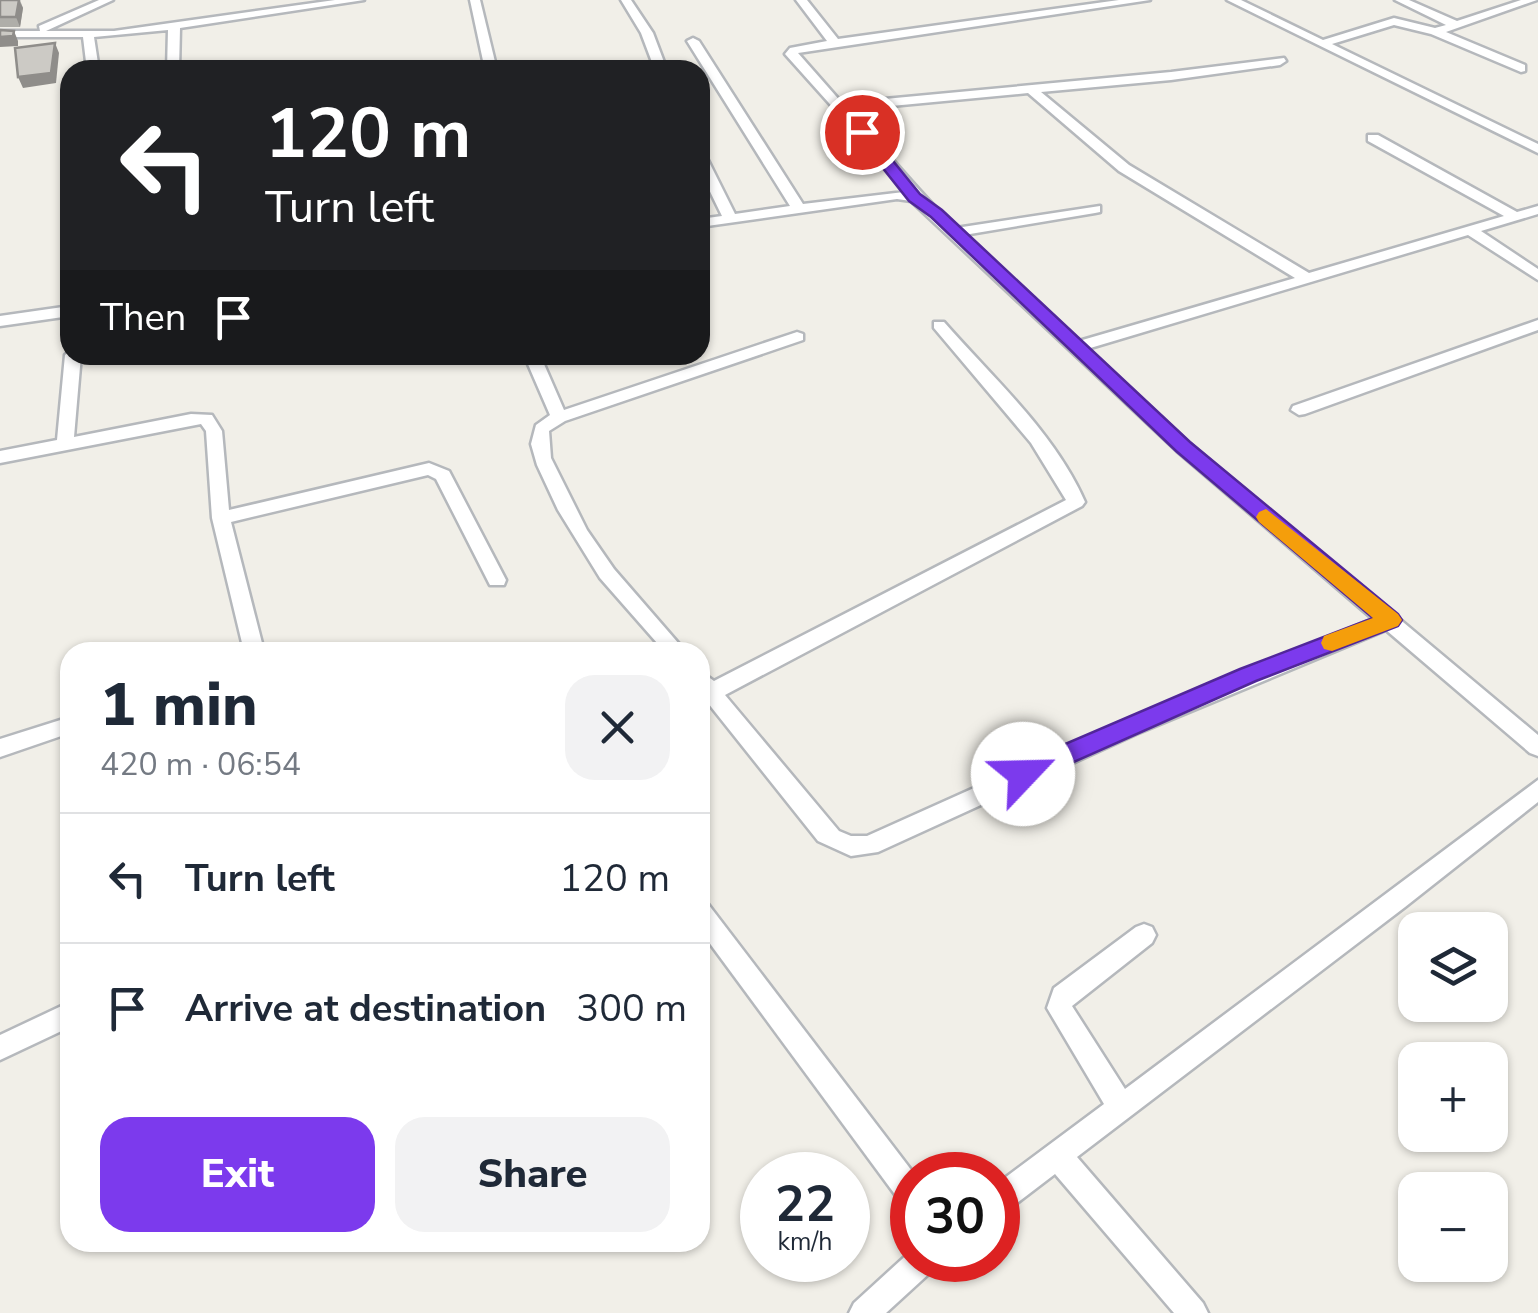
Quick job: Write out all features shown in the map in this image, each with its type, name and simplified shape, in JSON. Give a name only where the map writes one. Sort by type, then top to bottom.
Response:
[{"type":"street","points":[[32,32],[92,3],[108,0]]},
{"type":"street","points":[[0,34],[88,34],[174,27],[359,0]]},
{"type":"street","points":[[475,0],[488,60]]},
{"type":"street","points":[[626,0],[648,34],[657,60]]},
{"type":"street","points":[[801,0],[835,43]]},
{"type":"street","points":[[1145,0],[835,43],[791,54],[885,157],[914,198],[1183,447],[1538,747]]},
{"type":"street","points":[[1232,0],[1538,149]]},
{"type":"street","points":[[1400,0],[1458,25]]},
{"type":"street","points":[[1435,32],[1532,0]]},
{"type":"street","points":[[1321,44],[1387,21],[1435,32],[1521,68]]},
{"type":"street","points":[[172,60],[174,27]]},
{"type":"street","points":[[88,34],[92,60]]},
{"type":"street","points":[[693,41],[705,60]]},
{"type":"street","points":[[838,107],[1280,60]]},
{"type":"street","points":[[710,68],[799,209]]},
{"type":"street","points":[[1029,88],[1124,168],[1309,280]]},
{"type":"street","points":[[1373,138],[1516,217]]},
{"type":"street","points":[[710,178],[730,219]]},
{"type":"street","points":[[710,222],[896,195],[914,198]]},
{"type":"street","points":[[955,232],[1095,209]]},
{"type":"street","points":[[1077,347],[1538,210]]},
{"type":"street","points":[[1472,232],[1538,276]]},
{"type":"street","points":[[0,320],[60,312]]},
{"type":"street","points":[[1299,410],[1538,324]]},
{"type":"street","points":[[710,687],[1076,502],[1074,491],[1045,452],[940,326]]},
{"type":"street","points":[[667,642],[615,587],[575,530],[540,445],[544,426],[796,337]]},
{"type":"street","points":[[65,445],[72,365]]},
{"type":"street","points":[[536,365],[559,418]]},
{"type":"street","points":[[0,457],[202,418],[214,431],[221,518],[253,642]]},
{"type":"street","points":[[221,518],[429,469],[443,476],[497,580]]},
{"type":"street","points":[[710,697],[826,834],[841,845],[854,848],[870,845],[1248,675],[1390,620]]},
{"type":"street","points":[[0,748],[60,728]]},
{"type":"street","points":[[1020,1184],[1538,789]]},
{"type":"street","points":[[710,924],[890,1165]]},
{"type":"street","points":[[1121,1108],[1059,1008],[1063,996],[1144,936]]},
{"type":"street","points":[[0,1048],[60,1019]]},
{"type":"street","points":[[1058,1155],[1193,1313]]},
{"type":"street","points":[[864,1313],[899,1282]]},
{"type":"building","points":[[0,0],[19,0],[16,17],[0,17]]},
{"type":"building","points":[[0,30],[14,31],[13,36],[0,37]]},
{"type":"building","points":[[55,43],[51,73],[18,77],[15,48]]},
{"type":"slow traffic","points":[[1266,517],[1390,620],[1332,643]]},
{"type":"route","points":[[862,132],[914,198],[936,214],[1183,447],[1390,620],[1248,675],[1023,774]]}]
